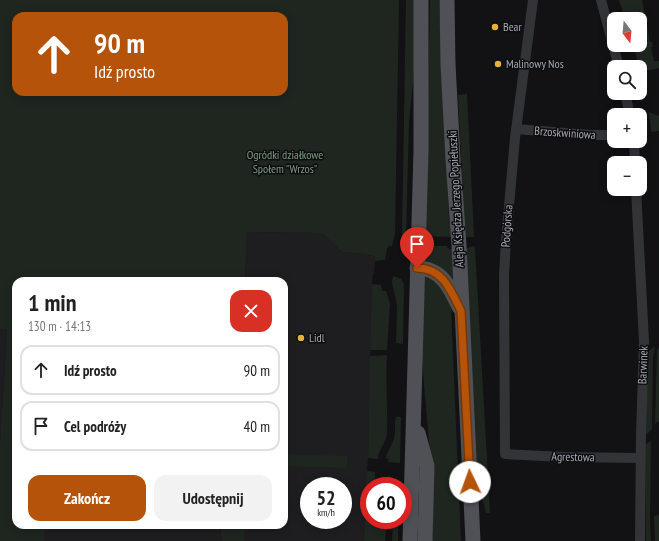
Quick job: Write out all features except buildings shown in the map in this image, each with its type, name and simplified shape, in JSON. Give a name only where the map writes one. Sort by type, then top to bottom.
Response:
[{"type":"main road","points":[[410,541],[421,151],[421,0]]},
{"type":"main road","name":"Aleja Księdza Jerzego Popiełuszki","points":[[447,0],[449,72],[473,541]]},
{"type":"main road","points":[[417,268],[431,269],[440,276],[452,291],[461,311]]},
{"type":"main road","points":[[414,417],[427,466],[425,541]]},
{"type":"street","name":"Podgórska","points":[[505,454],[504,275],[516,129],[533,0]]},
{"type":"street","points":[[601,0],[617,60]]},
{"type":"street","name":"Brzoskwiniowa","points":[[516,129],[590,136],[607,135]]},
{"type":"street","name":"Barwinek","points":[[636,196],[644,341],[640,458],[640,541]]},
{"type":"street","name":"Agrestowa","points":[[505,454],[564,457],[640,458]]},
{"type":"shaded area","points":[[247,232],[322,233],[342,252],[374,256],[368,458],[366,477],[360,477],[360,529],[364,529],[364,541],[240,541],[241,529],[288,529],[288,277],[245,277]]},
{"type":"shaded area","points":[[0,329],[7,330],[0,444]]},
{"type":"shaded area","points":[[45,529],[220,529],[222,541],[44,541]]},
{"type":"green space","name":"Ogródki działkowe Społem \"Wrzos\"","points":[[0,0],[399,0],[395,233],[392,246],[387,248],[385,260],[375,261],[374,256],[342,252],[322,233],[247,232],[245,277],[12,277],[12,529],[45,529],[44,541],[0,541],[0,444],[7,330],[0,329]]},
{"type":"green space","points":[[406,0],[414,0],[414,73],[409,121],[406,236],[402,236]]},
{"type":"green space","points":[[430,0],[439,0],[449,218],[452,237],[425,236]]},
{"type":"green space","points":[[619,0],[642,0],[644,12],[623,12]]},
{"type":"green space","points":[[647,26],[650,42],[652,42],[653,47],[651,47],[654,61],[659,61],[659,68],[647,71],[647,60],[637,60],[635,52],[647,52]]},
{"type":"green space","points":[[467,94],[474,237],[465,237],[458,95]]},
{"type":"green space","points":[[649,112],[659,116],[659,131],[651,131]]},
{"type":"green space","points":[[431,246],[446,246],[449,249],[453,249],[453,281],[425,262],[425,248],[429,248]]},
{"type":"green space","points":[[473,246],[475,248],[490,513],[486,513],[478,482],[466,249]]},
{"type":"green space","points":[[425,273],[437,280],[449,301],[451,309],[461,541],[429,541],[431,465],[421,349]]},
{"type":"green space","points":[[393,276],[401,279],[404,284],[403,344],[396,343],[397,305],[392,282]]},
{"type":"green space","points":[[372,284],[381,285],[382,291],[386,291],[390,304],[387,350],[370,350]]},
{"type":"green space","points":[[655,346],[653,358],[652,429],[646,435],[648,354],[649,351]]},
{"type":"green space","points":[[659,348],[659,421],[655,424],[657,350]]},
{"type":"green space","points":[[387,355],[387,436],[379,452],[378,459],[368,458],[370,356]]},
{"type":"green space","points":[[396,417],[401,417],[400,463],[388,462],[389,459],[385,458],[394,439]]},
{"type":"green space","points":[[651,441],[651,541],[646,541],[646,444]]},
{"type":"green space","points":[[288,454],[347,456],[347,468],[288,466]]},
{"type":"green space","points":[[367,471],[375,472],[375,477],[366,477]]},
{"type":"green space","points":[[659,515],[659,541],[655,541],[654,516]]},
{"type":"green space","points":[[220,529],[244,529],[244,541],[222,541]]},
{"type":"green space","points":[[364,529],[386,529],[385,541],[364,541]]},
{"type":"green space","points":[[393,529],[398,529],[398,541],[392,541]]},
{"type":"place","name":"Bear","points":[[495,27]]},
{"type":"place","name":"Malinowy Nos","points":[[498,64]]},
{"type":"place","name":"Lidl","points":[[301,338]]},
{"type":"route","points":[[417,268],[431,269],[440,276],[452,291],[461,311],[470,482]]}]
